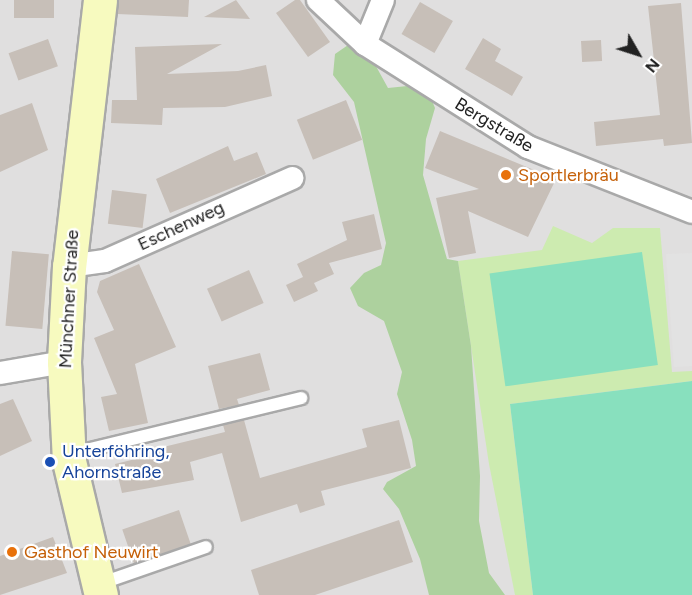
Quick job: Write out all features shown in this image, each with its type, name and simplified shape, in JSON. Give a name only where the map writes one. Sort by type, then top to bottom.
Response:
[{"type":"main road","name":"Münchner Straße","points":[[100,0],[69,266],[64,362],[69,454],[100,590]]},
{"type":"street","name":"Bergstraße","points":[[318,0],[364,44],[528,147],[692,212]]},
{"type":"street","points":[[364,44],[383,0]]},
{"type":"street","name":"Eschenweg","points":[[69,266],[105,261],[292,178]]},
{"type":"street","points":[[0,373],[64,362]]},
{"type":"lane","points":[[69,454],[301,398]]},
{"type":"lane","points":[[100,590],[206,547]]},
{"type":"shaded area","points":[[0,0],[692,0],[692,595],[0,595]]},
{"type":"shaded area","points":[[692,253],[692,366],[674,367],[666,254]]},
{"type":"green space","points":[[351,43],[372,59],[388,88],[417,85],[428,91],[435,108],[426,139],[423,175],[447,259],[458,261],[471,346],[480,476],[479,521],[489,573],[505,595],[429,595],[420,559],[399,509],[383,489],[387,482],[416,466],[412,440],[397,394],[402,372],[384,321],[358,306],[350,288],[364,273],[381,265],[386,243],[354,102],[333,75],[335,54]]},
{"type":"green space","points":[[553,226],[592,243],[613,228],[660,228],[672,372],[692,371],[692,381],[510,404],[533,595],[515,595],[489,464],[458,261],[542,250]]},
{"type":"green space","points":[[642,252],[658,365],[505,386],[489,273]]},
{"type":"green space","points":[[692,381],[692,595],[533,595],[510,404]]},
{"type":"building","points":[[14,0],[54,0],[54,18],[14,18]]},
{"type":"building","points":[[118,0],[189,0],[188,17],[117,14]]},
{"type":"building","points":[[236,0],[250,19],[204,17]]},
{"type":"building","points":[[295,0],[300,0],[330,42],[308,57],[276,13]]},
{"type":"building","points":[[420,2],[453,21],[434,53],[402,34]]},
{"type":"building","points":[[681,3],[692,143],[664,146],[663,139],[596,146],[594,122],[660,115],[648,6]]},
{"type":"building","points":[[483,38],[501,49],[495,61],[523,77],[512,96],[465,69]]},
{"type":"building","points":[[48,39],[58,66],[18,81],[9,53]]},
{"type":"building","points":[[601,40],[602,61],[582,62],[581,41]]},
{"type":"building","points":[[222,44],[167,74],[238,71],[266,65],[272,96],[225,107],[163,108],[162,125],[111,123],[112,100],[137,100],[135,47]]},
{"type":"building","points":[[346,100],[362,140],[313,160],[297,120]]},
{"type":"building","points":[[32,103],[48,150],[0,172],[0,115]]},
{"type":"building","points":[[440,131],[556,179],[528,237],[468,211],[476,253],[449,258],[436,198],[479,189],[425,168]]},
{"type":"building","points":[[228,146],[234,161],[257,152],[266,174],[170,213],[156,179]]},
{"type":"building","points":[[112,190],[147,194],[143,228],[108,224]]},
{"type":"building","points":[[374,214],[382,249],[329,263],[334,274],[314,283],[318,291],[294,302],[286,285],[303,277],[297,264],[347,240],[342,222]]},
{"type":"building","points":[[12,251],[49,254],[42,329],[5,326]]},
{"type":"building","points":[[139,264],[176,347],[135,364],[148,423],[109,431],[101,397],[117,394],[94,338],[114,330],[97,292],[100,281]]},
{"type":"building","points":[[249,270],[264,303],[222,322],[207,289]]},
{"type":"building","points":[[260,353],[270,390],[237,399],[239,405],[219,409],[208,366]]},
{"type":"building","points":[[13,399],[32,441],[0,456],[0,404]]},
{"type":"building","points":[[244,420],[260,478],[367,447],[362,429],[399,420],[411,468],[321,491],[325,505],[300,513],[297,504],[241,522],[222,453],[190,462],[194,480],[122,493],[115,464],[152,455],[151,450],[225,432],[223,425]]},
{"type":"building","points":[[179,510],[191,544],[134,564],[122,530]]},
{"type":"building","points":[[399,520],[413,562],[315,595],[259,595],[251,570]]},
{"type":"building","points":[[53,537],[67,573],[0,595],[0,556]]},
{"type":"place","name":"Sportlerbräu","points":[[506,175]]},
{"type":"place","name":"Unterföhring, Ahornstraße","points":[[50,462]]},
{"type":"place","name":"Gasthof Neuwirt","points":[[12,552]]}]
